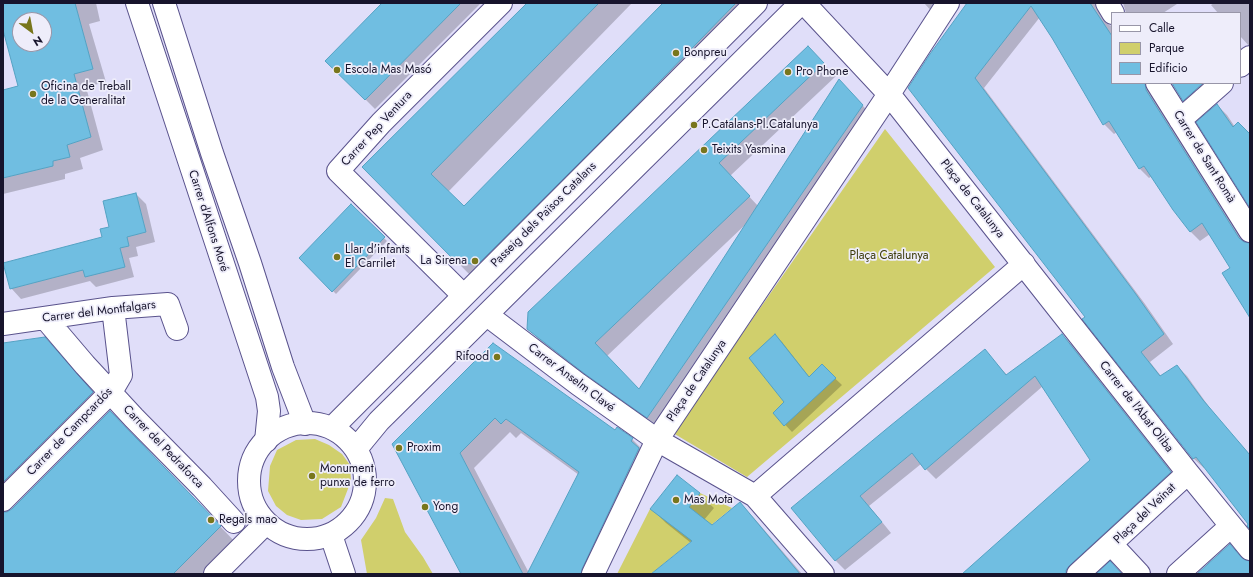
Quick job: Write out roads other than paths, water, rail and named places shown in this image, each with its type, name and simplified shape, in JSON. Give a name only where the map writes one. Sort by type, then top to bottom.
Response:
[{"type":"street","name":"Carrer d'Alfons Moré","points":[[137,3],[267,397],[269,411],[266,441]]},
{"type":"street","name":"Carrer d'Alfons Moré","points":[[164,3],[212,153],[284,367],[305,424]]},
{"type":"street","name":"Carrer Pep Ventura","points":[[463,296],[338,171],[381,123],[502,3]]},
{"type":"street","name":"Passeig dels Països Catalans","points":[[332,428],[756,3]]},
{"type":"street","points":[[356,449],[379,421],[801,3]]},
{"type":"street","points":[[804,3],[889,94],[948,3]]},
{"type":"street","points":[[1107,3],[1112,12]]},
{"type":"street","points":[[1241,65],[1250,57]]},
{"type":"street","name":"Carrer de Sant Romà","points":[[1158,84],[1250,231]]},
{"type":"street","points":[[1180,120],[1221,84]]},
{"type":"street","name":"Plaça de Catalunya","points":[[593,574],[657,440],[889,94],[1024,264]]},
{"type":"street","points":[[754,496],[1024,264]]},
{"type":"street","name":"Carrer de l'Abat Oliba","points":[[1024,264],[1250,549]]},
{"type":"street","name":"Carrer del Montfalgars","points":[[3,324],[113,308],[168,304],[177,330]]},
{"type":"street","name":"Carrer de Campcardós","points":[[3,500],[111,392],[121,375],[113,308]]},
{"type":"street","name":"Carrer Anselm Clavé","points":[[486,315],[578,384],[657,440]]},
{"type":"street","name":"Carrer del Pedraforca","points":[[45,318],[111,392],[234,522]]},
{"type":"street","points":[[295,424],[305,424],[316,424],[332,428],[344,434],[360,455],[366,475],[366,488],[363,499],[359,509],[347,525],[331,535],[312,539],[300,539],[280,533],[266,523],[253,504],[249,493],[252,465],[255,456],[262,445],[273,434],[285,427],[295,424]]},
{"type":"street","points":[[657,440],[754,496],[823,574]]},
{"type":"street","name":"Plaça del Veïnat","points":[[1139,574],[1111,544],[1188,472]]},
{"type":"street","points":[[215,574],[266,523]]},
{"type":"street","points":[[1178,574],[1231,526]]},
{"type":"street","points":[[331,535],[344,574]]},
{"type":"street","points":[[1078,574],[1111,544]]},
{"type":"place","name":"Bonpreu","points":[[676,53]]},
{"type":"place","name":"Escola Mas Masó","points":[[337,70]]},
{"type":"place","name":"Pro Phone","points":[[788,72]]},
{"type":"place","name":"Oficina de Treball de la Generalitat","points":[[33,94]]},
{"type":"place","name":"P.Catalans-Pl.Catalunya","points":[[694,125]]},
{"type":"place","name":"Teixits Yasmina","points":[[704,150]]},
{"type":"place","name":"Llar d'infants El Carrilet","points":[[337,257]]},
{"type":"place","name":"La Sirena","points":[[475,261]]},
{"type":"place","name":"Rifood","points":[[497,357]]},
{"type":"place","name":"Proxim","points":[[399,448]]},
{"type":"place","name":"Monument punxa de ferro","points":[[312,476]]},
{"type":"place","name":"Mas Mota","points":[[676,500]]},
{"type":"place","name":"Yong","points":[[425,507]]},
{"type":"place","name":"Regals mao","points":[[211,520]]},
{"type":"park label","name":"Plaça Catalunya","points":[[889,256]]}]
